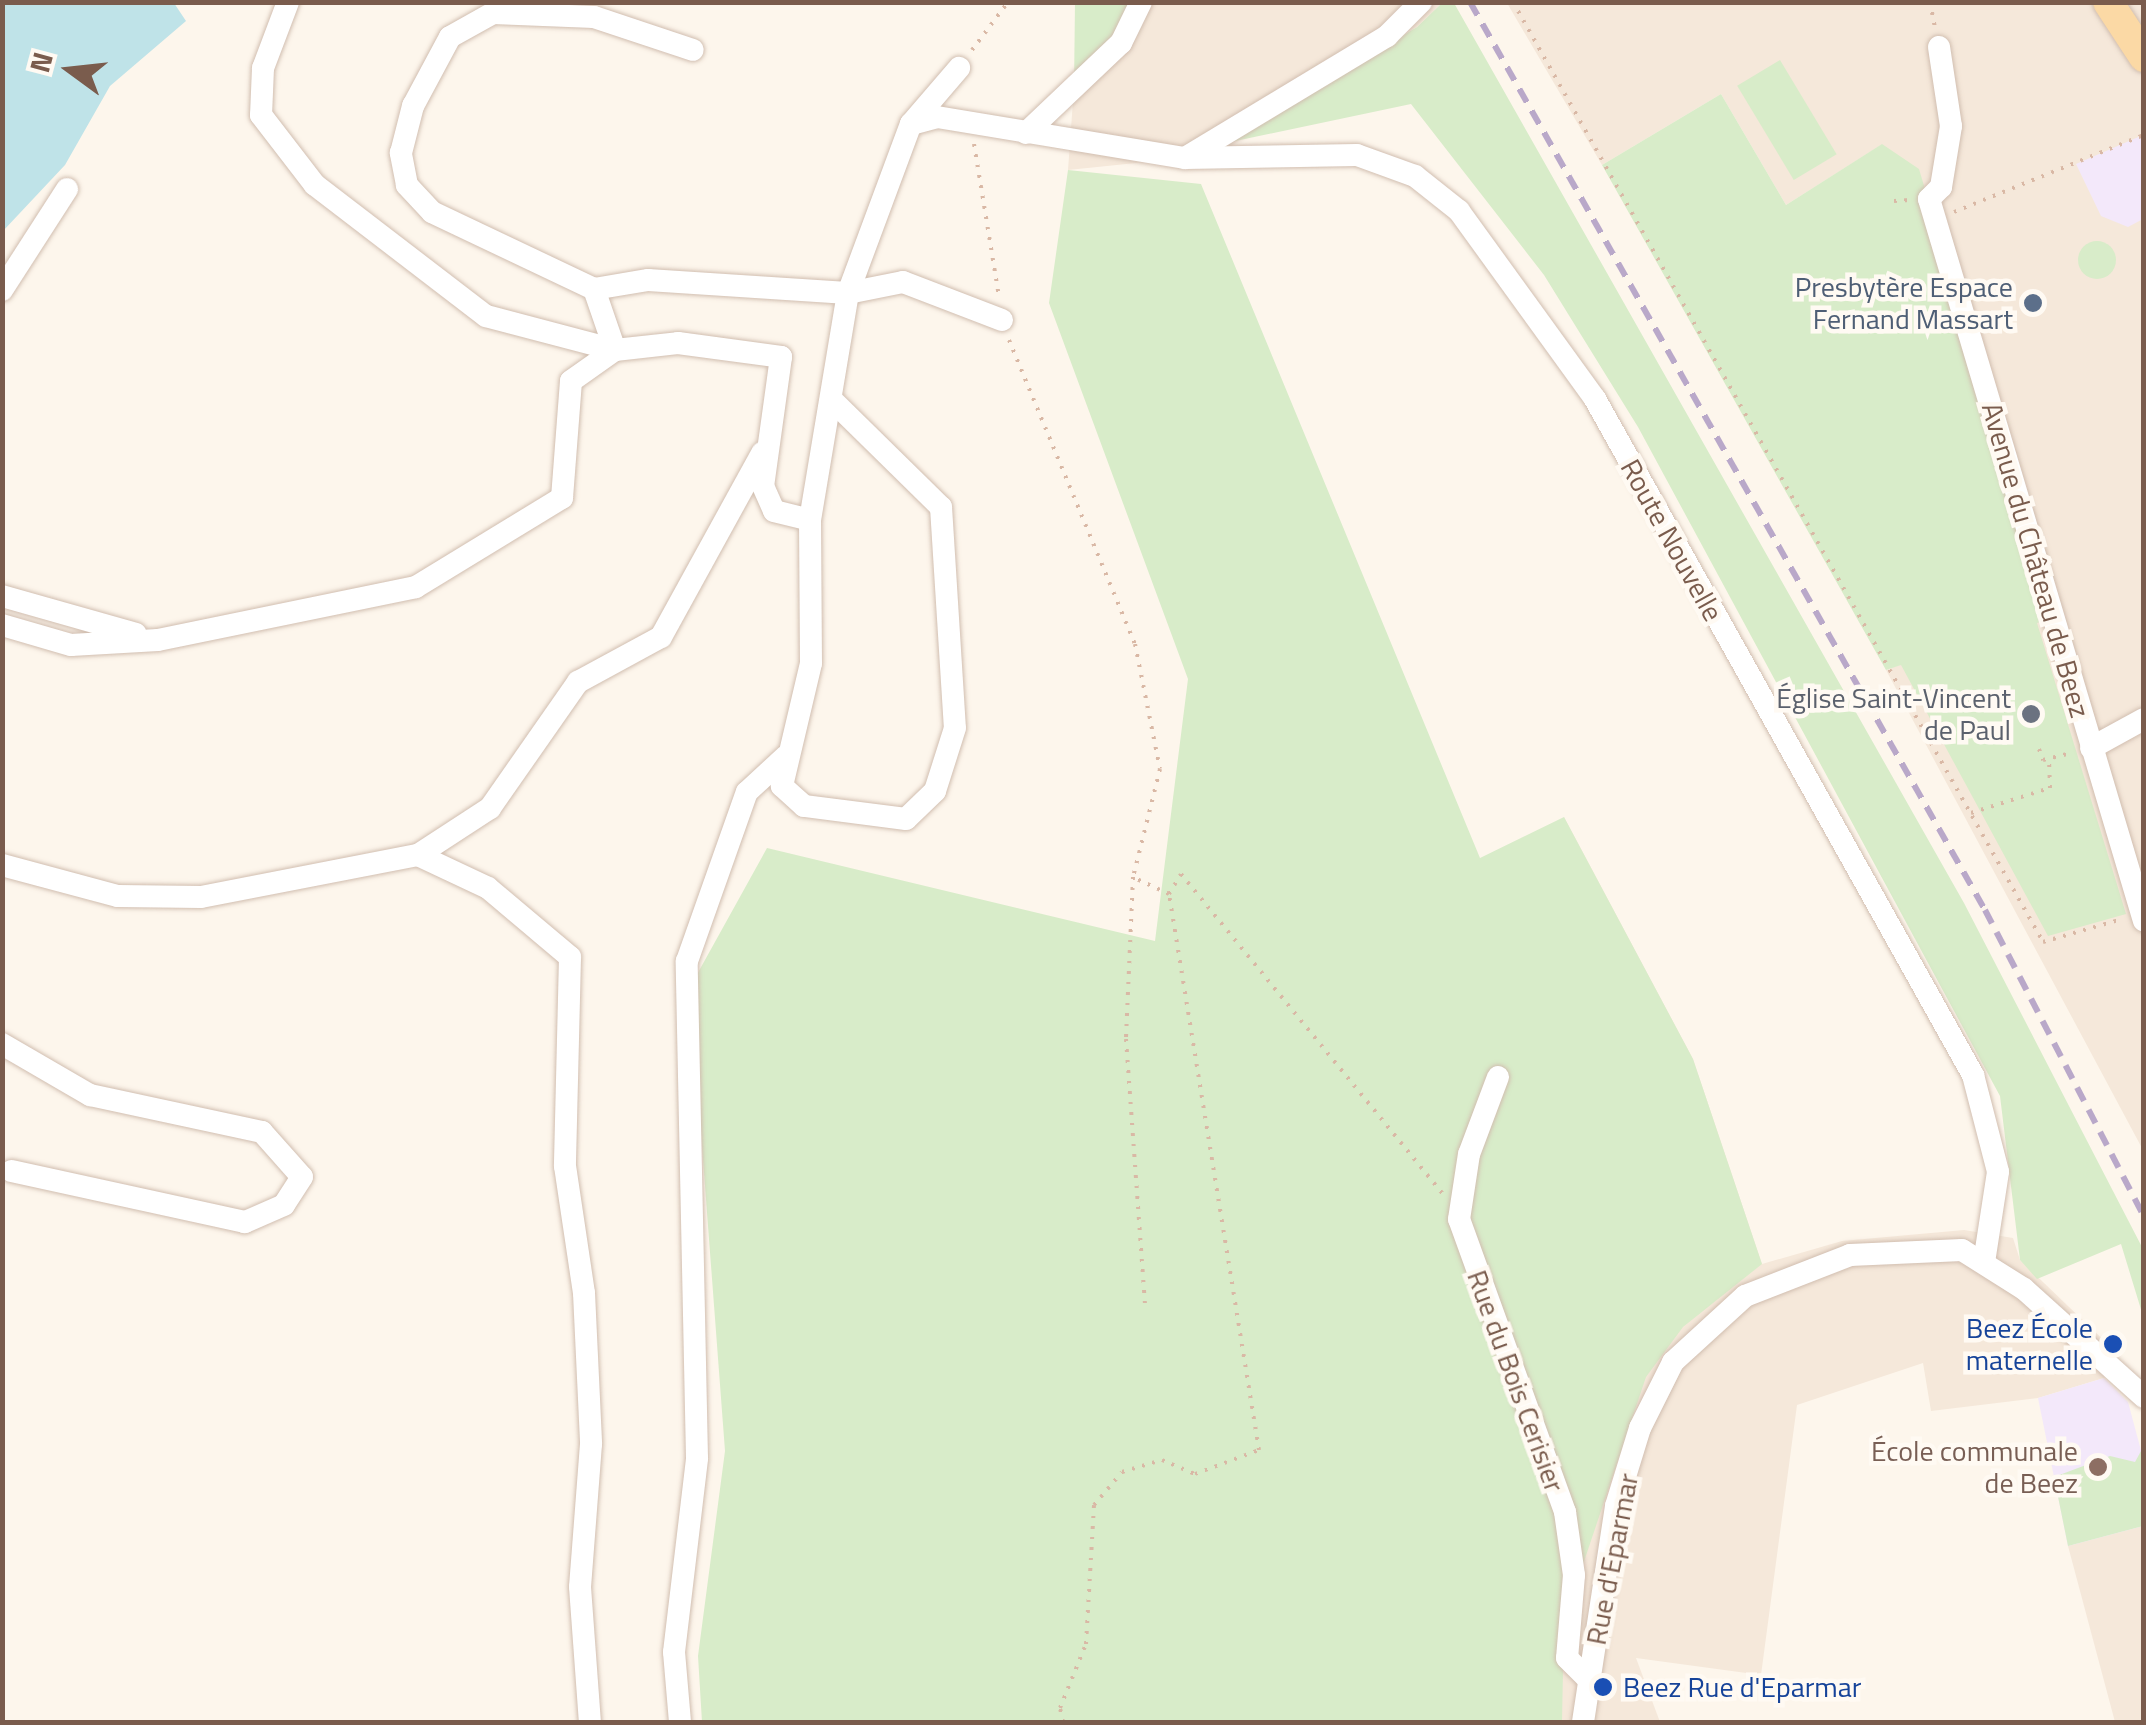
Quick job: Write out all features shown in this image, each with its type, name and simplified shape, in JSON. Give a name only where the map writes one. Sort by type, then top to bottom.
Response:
[{"type":"main road","points":[[2108,2],[2144,57]]},
{"type":"street","points":[[2,865],[118,896],[201,897],[418,855],[490,808],[578,682],[661,637],[764,450],[781,357],[678,343],[616,350],[486,316],[315,185],[261,115],[263,68],[288,2]]},
{"type":"street","points":[[1026,133],[1121,43],[1140,2]]},
{"type":"street","points":[[1184,158],[1387,36],[1421,2]]},
{"type":"street","points":[[692,50],[594,17],[493,13],[450,38],[413,106],[401,153],[406,185],[432,212],[594,289],[648,280],[848,293],[903,282],[1002,320]]},
{"type":"street","points":[[1932,209],[1941,187],[1952,126],[1939,47]]},
{"type":"street","points":[[832,401],[941,507],[954,728],[934,791],[906,820],[804,806],[782,786],[811,662],[810,520],[848,293],[911,124],[958,68]]},
{"type":"street","name":"Route Nouvelle","points":[[911,124],[970,124],[1184,158],[1358,155],[1414,176],[1459,211],[1594,399],[1973,1075],[1998,1172],[1984,1262]]},
{"type":"street","points":[[2,290],[67,189]]},
{"type":"street","name":"Avenue du Château de Beez","points":[[1932,209],[2142,917]]},
{"type":"street","points":[[594,289],[616,350]]},
{"type":"street","points":[[2,626],[71,645],[158,640],[416,587],[562,498],[571,381],[616,350]]},
{"type":"street","points":[[764,450],[774,511],[810,520]]},
{"type":"street","points":[[2,596],[158,640]]},
{"type":"street","points":[[2091,748],[2144,719]]},
{"type":"street","points":[[680,1722],[674,1652],[697,1458],[687,961],[748,792],[786,756]]},
{"type":"street","points":[[418,855],[488,888],[570,957],[565,1166],[584,1292],[590,1444],[580,1587],[590,1722]]},
{"type":"street","points":[[2,1044],[90,1095],[262,1132],[302,1177],[284,1205],[245,1222],[12,1171]]},
{"type":"street","name":"Rue du Bois Cerisier","points":[[1498,1077],[1470,1154],[1459,1219],[1565,1512],[1574,1575],[1567,1658],[1590,1681]]},
{"type":"street","name":"Rue d'Eparmar","points":[[1583,1722],[1616,1506],[1640,1428],[1673,1362],[1707,1322],[1745,1296],[1850,1254],[1962,1250],[1984,1262],[2144,1397]]},
{"type":"path","points":[[958,68],[1008,2]]},
{"type":"path","points":[[1513,2],[2043,942],[2142,917]]},
{"type":"path","points":[[970,124],[1002,320],[1050,458],[1135,644],[1160,769],[1133,877],[1126,1039],[1145,1304]]},
{"type":"path","points":[[1932,209],[2144,136]]},
{"type":"path","points":[[1971,814],[2050,788],[2049,759],[2040,748]]},
{"type":"path","points":[[2049,759],[2091,748]]},
{"type":"path","points":[[1063,1722],[1060,1708],[1086,1644],[1094,1505],[1122,1472],[1162,1460],[1195,1474],[1260,1450],[1169,894],[1181,874],[1459,1219]]},
{"type":"path","points":[[1133,877],[1169,894]]},
{"type":"shaded area","points":[[1141,3],[1442,3],[1417,27],[1185,158],[1068,170],[1074,87]]},
{"type":"shaded area","points":[[1507,3],[2143,3],[2143,1150],[1886,670],[1901,664],[1881,145],[1786,205],[1721,94],[1602,165]]},
{"type":"shaded area","points":[[2143,135],[2143,219],[2128,227],[2101,216],[2076,164]]},
{"type":"shaded area","points":[[1564,817],[1693,1059],[1762,1264],[1842,1241],[1964,1230],[2013,1238],[2020,1260],[2116,1352],[2104,1378],[2038,1398],[1931,1411],[1923,1363],[1797,1405],[1761,1675],[1636,1658],[1660,1722],[1562,1722]]},
{"type":"shaded area","name":"École communale de Beez","points":[[2104,1378],[2128,1402],[2143,1458],[2143,1526],[2068,1546],[2038,1398]]},
{"type":"shaded area","points":[[2143,1526],[2143,1722],[2115,1722],[2068,1546]]},
{"type":"green space","points":[[1075,3],[1141,3],[1074,87]]},
{"type":"green space","points":[[1442,3],[1454,3],[1964,903],[2143,1249],[2143,1316],[2121,1244],[2037,1279],[2020,1260],[2000,1096],[1638,427],[1544,275],[1411,104],[1221,144],[1417,27]]},
{"type":"green space","points":[[1780,60],[1837,154],[1794,180],[1737,86]]},
{"type":"green space","points":[[1721,94],[1786,205],[1882,144],[1919,169],[2053,617],[2037,623],[2126,914],[2048,936],[1901,665],[1886,670],[1602,165]]},
{"type":"green space","points":[[1068,170],[1201,184],[1480,858],[1564,817],[1693,1059],[1762,1264],[1683,1327],[1646,1377],[1564,1621],[1562,1722],[702,1722],[698,1656],[725,1451],[690,987],[767,848],[1155,941],[1188,679],[1049,303]]},
{"type":"green space","points":[[2097,241],[2110,247],[2116,260],[2110,273],[2097,279],[2084,273],[2078,260],[2084,247]]},
{"type":"green space","points":[[2141,1451],[2143,1526],[2068,1546],[2054,1477],[2110,1456],[2135,1462]]},
{"type":"water","points":[[3,2],[174,3],[186,21],[110,86],[65,165],[3,231]]},
{"type":"railway","points":[[1470,2],[1985,910],[2144,1217]]},
{"type":"place","name":"Presbytère Espace Fernand Massart","points":[[2033,303]]},
{"type":"place","name":"Église Saint-Vincent de Paul","points":[[2031,714]]},
{"type":"place","name":"Beez École maternelle","points":[[2113,1344]]},
{"type":"place","name":"École communale de Beez","points":[[2098,1467]]},
{"type":"place","name":"Beez Rue d'Eparmar","points":[[1603,1687]]}]
